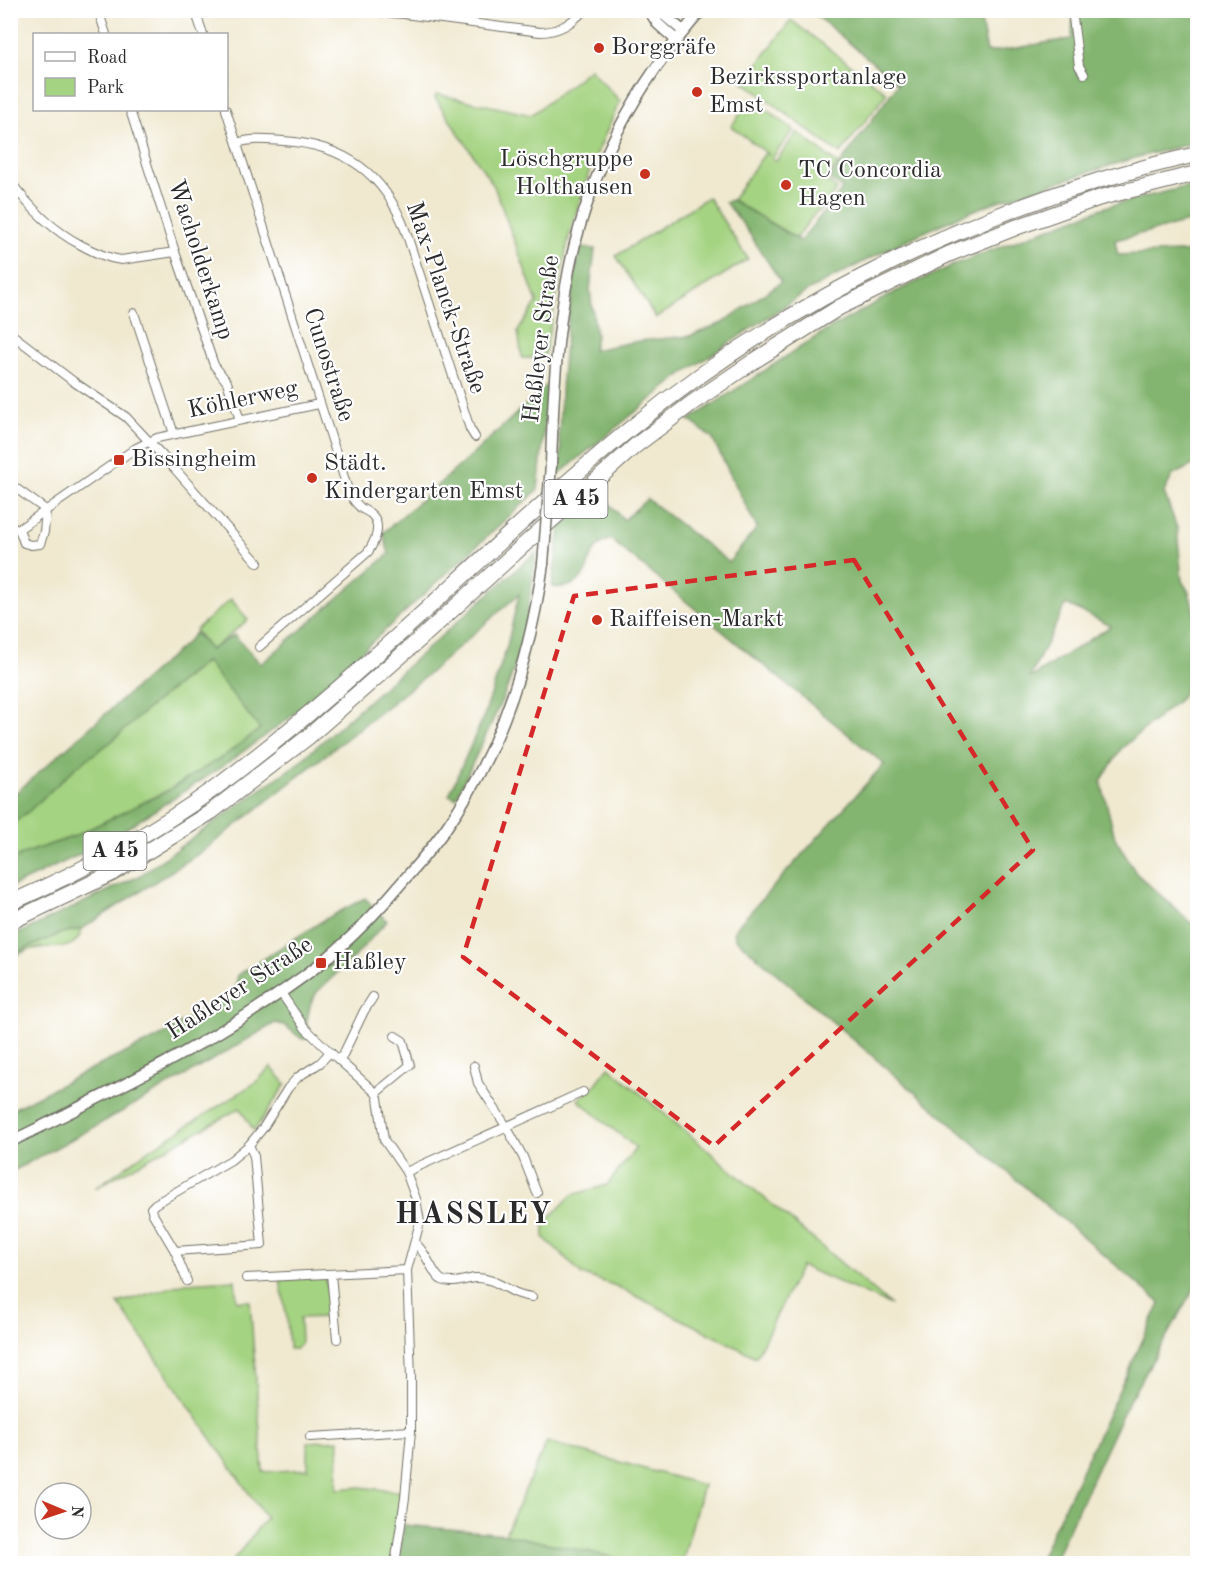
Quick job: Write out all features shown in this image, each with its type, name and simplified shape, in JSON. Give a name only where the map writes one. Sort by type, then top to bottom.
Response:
[{"type":"highway","name":"A 45","points":[[10,903],[50,886],[104,858],[213,789],[296,725],[631,428],[688,384],[795,314],[880,268],[942,238],[1092,182],[1197,154]]},
{"type":"highway","name":"A 45","points":[[10,922],[113,873],[211,812],[308,737],[635,446],[692,403],[754,361],[840,307],[949,254],[1099,198],[1197,173]]},
{"type":"main road","points":[[649,10],[658,24],[679,36]]},
{"type":"main road","points":[[658,10],[679,36]]},
{"type":"main road","name":"Haßleyer Straße","points":[[10,1142],[179,1055],[281,993],[321,963],[373,915],[429,852],[463,802],[497,737],[519,680],[532,629],[543,564],[555,375],[563,303],[579,230],[606,152],[628,111],[660,61],[702,10]]},
{"type":"street","points":[[98,10],[106,33]]},
{"type":"street","points":[[195,10],[203,33]]},
{"type":"street","points":[[353,10],[404,14],[534,32],[556,30],[568,25],[585,10]]},
{"type":"street","points":[[1072,10],[1079,66],[1084,74]]},
{"type":"street","name":"Wacholderkamp","points":[[130,111],[214,365],[227,382],[240,420]]},
{"type":"street","name":"Cunostraße","points":[[226,111],[349,493],[362,509],[375,518],[377,527],[375,542],[368,552],[259,646]]},
{"type":"street","name":"Max-Planck-Straße","points":[[237,143],[249,139],[321,146],[361,167],[376,180],[388,195],[403,223],[474,437]]},
{"type":"street","points":[[10,182],[51,227],[68,239],[96,253],[121,260],[175,252]]},
{"type":"street","name":"Köhlerweg","points":[[134,313],[174,434]]},
{"type":"street","points":[[10,333],[74,382],[126,417],[258,563]]},
{"type":"street","name":"Köhlerweg","points":[[46,510],[44,532],[40,543],[31,546],[24,543],[15,528],[149,441],[319,404]]},
{"type":"street","points":[[10,484],[46,510]]},
{"type":"street","points":[[281,993],[305,1028],[376,1093],[384,1140],[405,1172],[419,1211],[420,1222],[407,1270],[411,1431],[405,1498],[395,1563]]},
{"type":"street","points":[[340,1061],[373,997]]},
{"type":"street","points":[[376,1093],[410,1065],[403,1041],[395,1036]]},
{"type":"street","points":[[187,1281],[175,1251],[151,1208],[231,1160],[249,1145],[263,1128],[288,1088],[298,1077],[320,1063],[330,1052]]},
{"type":"street","points":[[474,1066],[478,1083],[506,1126],[537,1193]]},
{"type":"street","points":[[405,1172],[583,1092]]},
{"type":"street","points":[[175,1251],[262,1245],[254,1156],[249,1145]]},
{"type":"street","points":[[415,1243],[422,1248],[437,1277],[443,1281],[487,1279],[532,1298]]},
{"type":"street","points":[[246,1278],[407,1270]]},
{"type":"street","points":[[331,1274],[337,1339]]},
{"type":"street","points":[[310,1437],[411,1431]]},
{"type":"highlighted area","points":[[854,560],[1033,850],[714,1146],[463,957],[574,596]]},
{"type":"green space","points":[[811,11],[979,11],[987,52],[1072,39],[1073,11],[1197,11],[1197,142],[1131,159],[995,202],[900,243],[809,290],[681,375],[559,474],[565,341],[581,248],[595,249],[590,290],[596,336],[593,350],[638,341],[690,336],[722,323],[781,282],[745,227],[725,202],[732,200],[800,241],[842,188],[829,179],[898,84]]},
{"type":"green space","points":[[791,20],[887,93],[840,154],[744,82]]},
{"type":"green space","points":[[590,69],[620,101],[590,169],[570,232],[544,358],[522,358],[518,331],[537,302],[494,186],[435,98],[437,94],[531,115]]},
{"type":"green space","name":"TC Concordia Hagen","points":[[752,99],[794,130],[772,158],[776,161],[797,132],[838,164],[825,180],[837,189],[796,238],[732,200],[765,153],[769,155],[731,126]]},
{"type":"green space","points":[[1197,184],[1197,220],[1115,240],[1118,255],[1197,251],[1197,463],[1173,475],[1164,492],[1177,528],[1182,581],[1189,592],[1197,623],[1197,665],[1181,698],[1121,749],[1101,781],[1115,838],[1136,873],[1197,928],[1197,1284],[1127,1404],[1053,1563],[1038,1563],[1160,1303],[735,938],[734,930],[884,764],[610,539],[596,548],[579,581],[566,587],[552,587],[560,527],[601,494],[624,520],[647,499],[729,562],[757,528],[712,438],[689,420],[822,333],[895,292],[958,263],[1105,207]],"holes":[[[1066,604],[1111,626],[1030,678]]]},
{"type":"green space","points":[[708,197],[748,259],[656,318],[616,256]]},
{"type":"green space","points":[[549,383],[538,490],[288,719],[222,767],[104,843],[11,887],[11,861],[23,854],[75,836],[167,791],[224,756],[260,729],[206,661],[112,741],[76,767],[11,825],[11,797],[195,633],[210,650],[234,635],[261,664],[389,554],[383,533]]},
{"type":"green space","points":[[536,552],[526,621],[513,672],[456,798],[449,795],[485,713],[507,646],[519,594],[426,676],[206,849],[82,929],[62,933],[11,955],[11,937],[139,876],[298,763]]},
{"type":"green space","points":[[231,599],[248,620],[211,650],[195,630]]},
{"type":"green space","points":[[207,661],[260,729],[224,756],[167,791],[75,836],[23,854],[11,861],[10,825],[30,810],[76,767],[112,741]]},
{"type":"green space","points":[[365,898],[387,921],[357,954],[317,992],[311,1002],[307,1020],[308,1038],[302,1039],[284,1025],[275,1023],[210,1062],[11,1172],[11,1110],[159,1037],[235,989],[238,975],[324,920]]},
{"type":"green space","points":[[82,929],[79,937],[69,945],[24,951],[11,958],[11,954],[62,933]]},
{"type":"green space","points":[[271,1067],[286,1084],[254,1131],[240,1108],[95,1188],[146,1152],[255,1083]]},
{"type":"green space","points":[[609,1067],[891,1305],[801,1266],[756,1357],[616,1286],[581,1274],[544,1238],[544,1223],[572,1195],[607,1185],[636,1148],[578,1100],[595,1085]]},
{"type":"green space","points":[[323,1277],[326,1279],[331,1317],[300,1318],[301,1344],[296,1349],[289,1349],[287,1319],[280,1279]]},
{"type":"green space","points":[[235,1280],[237,1301],[250,1301],[263,1472],[308,1469],[308,1442],[339,1440],[337,1489],[360,1487],[402,1492],[392,1563],[231,1563],[266,1518],[118,1303],[185,1283]]},
{"type":"green space","points":[[547,1442],[703,1485],[682,1563],[611,1563],[612,1557],[505,1534]]},
{"type":"green space","points":[[404,1525],[505,1534],[613,1557],[611,1564],[398,1564]]},
{"type":"place","name":"Borggräfe","points":[[599,48]]},
{"type":"place","name":"Bezirkssportanlage Emst","points":[[697,92]]},
{"type":"place","name":"Löschgruppe Holthausen","points":[[645,174]]},
{"type":"place","name":"TC Concordia Hagen","points":[[786,185]]},
{"type":"place","name":"Bissingheim","points":[[119,460]]},
{"type":"place","name":"Städt. Kindergarten Emst","points":[[312,478]]},
{"type":"place","name":"Raiffeisen-Markt","points":[[597,620]]},
{"type":"place","name":"Haßley","points":[[321,963]]},
{"type":"district","name":"HASSLEY","points":[[474,1215]]}]
